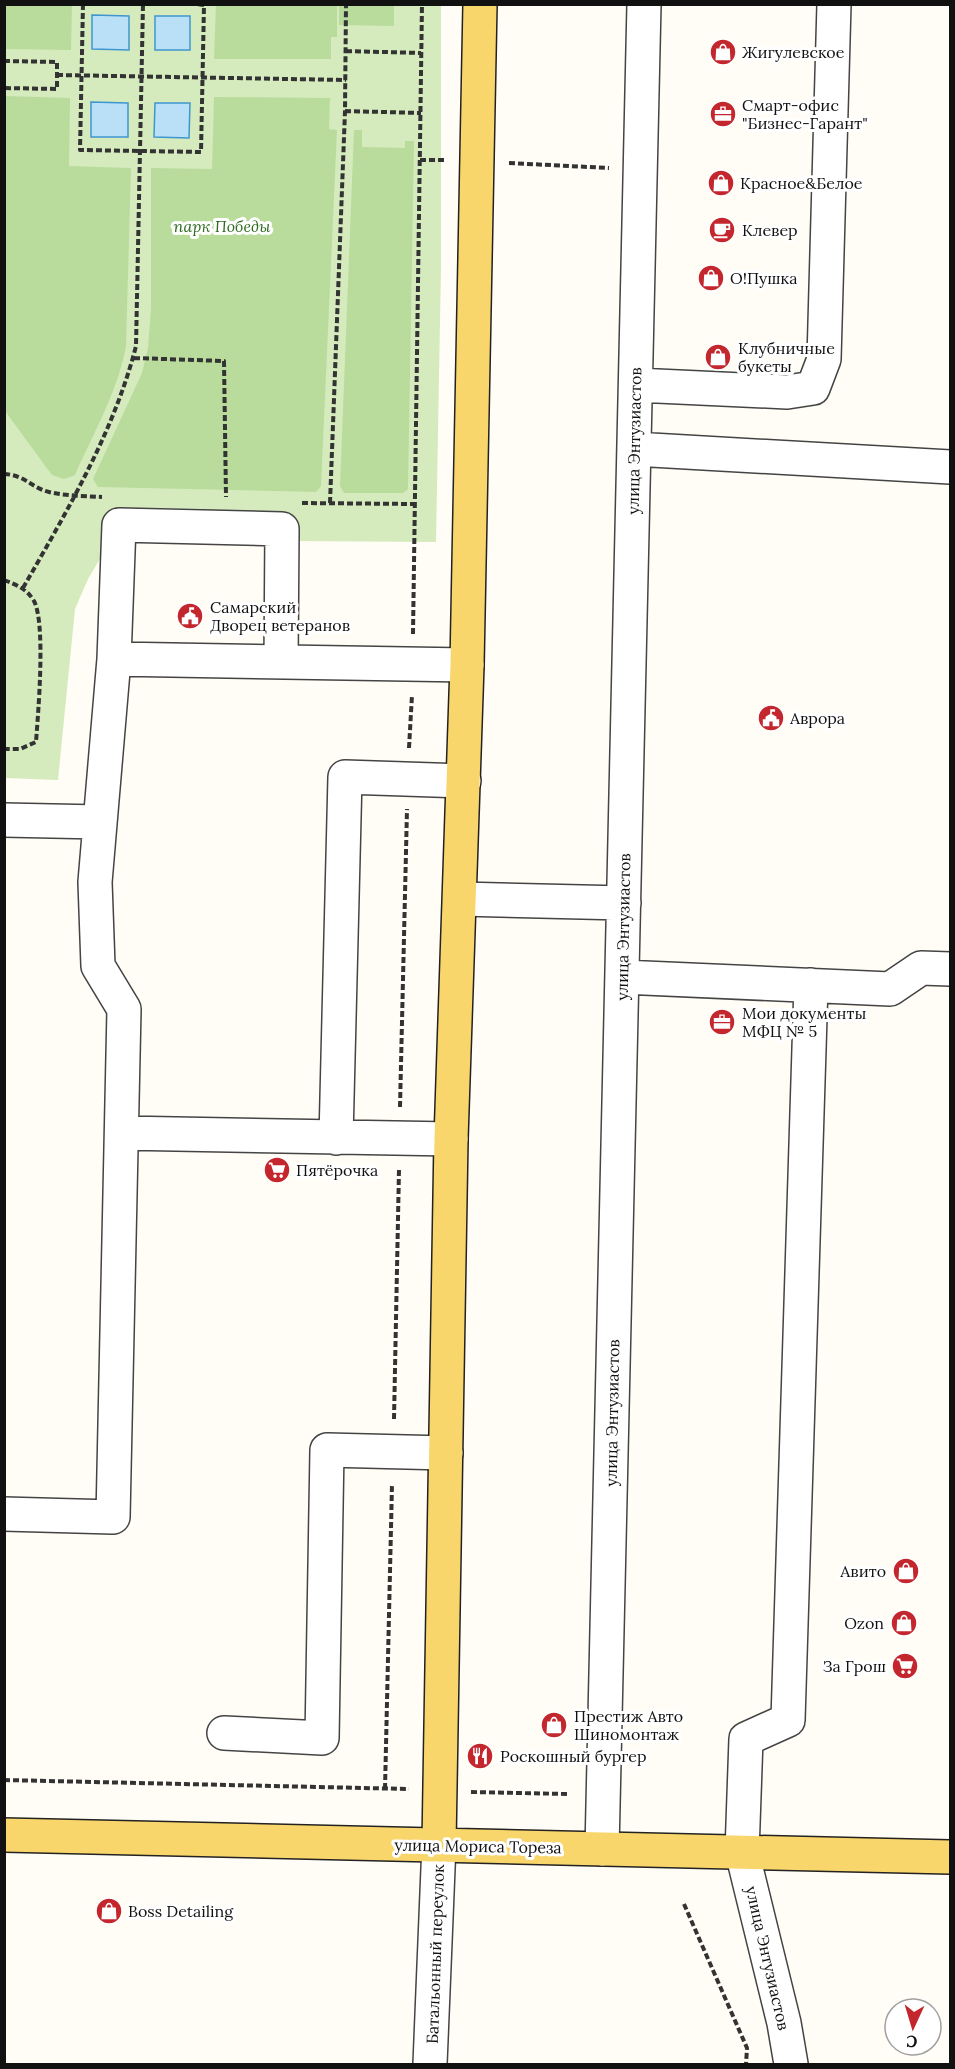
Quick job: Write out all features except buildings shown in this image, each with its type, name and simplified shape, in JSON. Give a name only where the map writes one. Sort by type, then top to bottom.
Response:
[{"type":"main road","points":[[439,1844],[451,1139],[467,665],[480,4]]},
{"type":"main road","name":"улица Мориса Тореза","points":[[4,1835],[951,1857]]},
{"type":"street","name":"улица Энтузиастов","points":[[602,1849],[644,4]]},
{"type":"street","points":[[636,385],[788,392],[813,388],[824,359],[834,4]]},
{"type":"street","points":[[634,449],[951,467]]},
{"type":"street","points":[[4,1514],[113,1517],[124,1009],[98,966],[94,882],[114,659],[118,525],[282,529],[281,662]]},
{"type":"street","points":[[114,659],[467,665]]},
{"type":"street","points":[[336,1138],[345,777],[464,782]]},
{"type":"street","points":[[4,820],[100,822]]},
{"type":"street","points":[[460,899],[624,903]]},
{"type":"street","points":[[622,977],[890,989],[921,968],[951,969]]},
{"type":"street","name":"улица Энтузиастов","points":[[790,2064],[784,2023],[742,1852],[746,1739],[788,1720],[811,986]]},
{"type":"street","points":[[122,1133],[451,1139]]},
{"type":"street","points":[[224,1733],[322,1738],[327,1450],[446,1453]]},
{"type":"street","name":"Батальонный переулок","points":[[430,2064],[439,1844]]},
{"type":"path","points":[[83,4],[80,150],[201,152],[204,5],[196,4]]},
{"type":"path","points":[[23,588],[76,496],[130,373],[136,346],[143,4]]},
{"type":"path","points":[[330,503],[346,80],[346,4]]},
{"type":"path","points":[[385,1789],[408,780],[413,664],[422,4]]},
{"type":"path","points":[[346,51],[421,52]]},
{"type":"path","points":[[4,61],[57,62],[57,89],[4,88]]},
{"type":"path","points":[[57,75],[346,80]]},
{"type":"path","points":[[345,111],[421,113]]},
{"type":"path","points":[[477,161],[640,170]]},
{"type":"path","points":[[133,357],[224,361],[226,501]]},
{"type":"path","points":[[4,580],[23,588],[35,603],[39,632],[40,701],[36,742],[20,749],[4,749]]},
{"type":"path","points":[[4,1780],[411,1789]]},
{"type":"path","points":[[469,1792],[567,1794]]},
{"type":"path","points":[[684,1904],[747,2048],[746,2064]]},
{"type":"green space","points":[[5,4],[72,5],[71,50],[5,49]]},
{"type":"green space","name":"парк Победы","points":[[5,5],[441,5],[441,267],[436,542],[143,540],[123,544],[104,552],[88,579],[75,609],[58,780],[5,778]]},
{"type":"green space","points":[[216,5],[337,5],[337,37],[331,37],[331,59],[214,59]]},
{"type":"green space","points":[[339,5],[394,5],[394,26],[339,25]]},
{"type":"green space","points":[[5,96],[70,98],[69,166],[131,168],[126,346],[111,396],[97,428],[75,475],[64,479],[52,475],[5,411]]},
{"type":"green space","points":[[214,97],[330,98],[329,129],[337,130],[321,486],[316,492],[98,487],[93,479],[142,373],[148,348],[151,308],[151,168],[212,169]]},
{"type":"green space","points":[[354,130],[362,130],[362,147],[405,148],[405,141],[414,141],[408,489],[403,493],[344,493],[340,486]]},
{"type":"water","points":[[92,15],[129,16],[129,50],[92,49]]},
{"type":"water","points":[[155,16],[190,16],[190,50],[155,50]]},
{"type":"water","points":[[91,102],[128,103],[128,137],[91,137]]},
{"type":"water","points":[[155,103],[190,103],[189,138],[154,137]]},
{"type":"place","name":"Жигулевское","points":[[723,52]]},
{"type":"place","name":"Смарт-офис \"Бизнес-Гарант\"","points":[[723,114]]},
{"type":"place","name":"Красное&Белое","points":[[721,183]]},
{"type":"place","name":"Клевер","points":[[722,230]]},
{"type":"place","name":"О!Пушка","points":[[711,278]]},
{"type":"place","name":"Клубничные букеты","points":[[718,357]]},
{"type":"place","name":"Самарский Дворец ветеранов","points":[[190,616]]},
{"type":"place","name":"Аврора","points":[[771,718]]},
{"type":"place","name":"Мои документы МФЦ № 5","points":[[722,1022]]},
{"type":"place","name":"Пятёрочка","points":[[277,1170]]},
{"type":"place","name":"Авито","points":[[906,1571]]},
{"type":"place","name":"Ozon","points":[[904,1623]]},
{"type":"place","name":"За Грош","points":[[905,1666]]},
{"type":"place","name":"Престиж Авто Шиномонтаж","points":[[554,1725]]},
{"type":"place","name":"Роскошный бургер","points":[[480,1756]]},
{"type":"place","name":"Boss Detailing","points":[[109,1911]]}]
